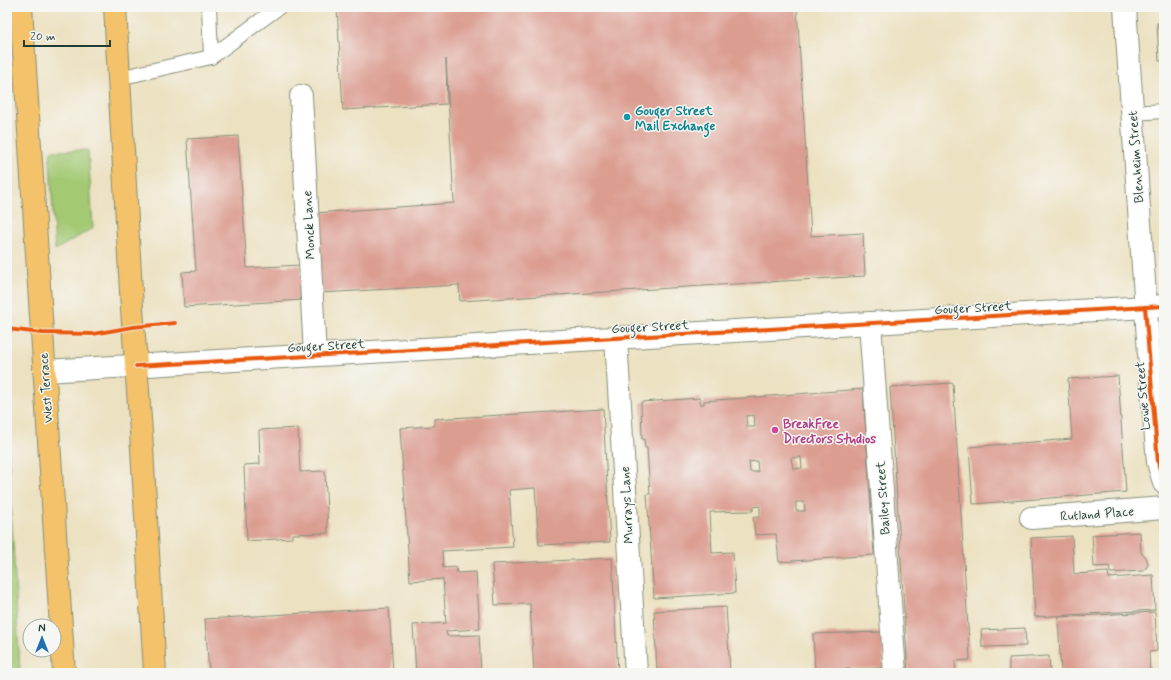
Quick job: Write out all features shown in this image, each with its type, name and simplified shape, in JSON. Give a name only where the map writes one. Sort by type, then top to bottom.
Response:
[{"type":"main road","name":"West Terrace","points":[[21,7],[64,673]]},
{"type":"main road","points":[[116,7],[132,309],[142,432],[155,673]]},
{"type":"street","name":"Blenheim Street","points":[[1125,7],[1132,113],[1155,307]]},
{"type":"street","name":"Monck Lane","points":[[300,96],[315,355]]},
{"type":"street","name":"Gouger Street","points":[[44,371],[1155,307]]},
{"type":"street","name":"Lowe Street","points":[[1155,307],[1158,462],[1164,483]]},
{"type":"street","name":"Bailey Street","points":[[870,323],[895,673]]},
{"type":"street","name":"Murrays Lane","points":[[616,338],[636,673]]},
{"type":"street","name":"Rutland Place","points":[[1031,518],[1164,508]]},
{"type":"lane","points":[[209,7],[211,57]]},
{"type":"lane","points":[[120,78],[211,57],[279,7]]},
{"type":"lane","points":[[1132,113],[1164,112]]},
{"type":"green space","points":[[88,150],[93,228],[55,250],[50,160],[51,151]]},
{"type":"green space","points":[[7,429],[20,673],[7,673]]},
{"type":"building","name":"Gouger Street Mail Exchange","points":[[337,7],[797,7],[811,236],[863,233],[865,276],[460,301],[459,285],[321,293],[315,213],[454,203],[446,59],[447,104],[343,110]]},
{"type":"building","points":[[1157,23],[1164,23],[1164,61],[1159,61]]},
{"type":"building","points":[[238,136],[247,268],[300,265],[303,300],[184,307],[182,272],[196,271],[187,139]]},
{"type":"building","points":[[1118,376],[1126,492],[973,504],[969,447],[1072,439],[1068,379]]},
{"type":"building","points":[[953,383],[970,660],[955,661],[956,673],[908,673],[890,387]]},
{"type":"building","points":[[863,389],[874,555],[779,562],[776,534],[755,535],[753,517],[760,517],[760,506],[753,507],[753,511],[710,512],[712,553],[733,552],[735,593],[654,598],[647,494],[650,494],[647,448],[645,448],[644,439],[642,439],[641,402],[700,398],[700,404],[704,404],[704,401]],"holes":[[[754,415],[755,427],[747,427],[746,416]],[[801,457],[802,468],[793,469],[791,458]],[[757,461],[758,472],[750,472],[749,462]],[[796,502],[804,502],[805,511],[796,511]]]},
{"type":"building","points":[[603,409],[610,542],[539,545],[535,488],[509,490],[513,547],[442,551],[443,568],[456,567],[457,573],[476,572],[480,629],[446,631],[447,636],[479,635],[481,673],[416,673],[413,625],[446,623],[443,579],[410,581],[400,428],[434,426],[434,419]]},
{"type":"building","points":[[298,428],[300,472],[325,471],[328,533],[292,534],[292,538],[247,541],[244,465],[260,464],[259,430]]},
{"type":"building","points":[[1140,532],[1141,553],[1145,556],[1148,564],[1146,568],[1142,571],[1110,573],[1109,566],[1094,567],[1092,535]]},
{"type":"building","points":[[1072,536],[1074,574],[1108,572],[1109,578],[1153,575],[1155,610],[1035,617],[1031,538]]},
{"type":"building","points":[[612,558],[618,673],[534,673],[530,604],[495,605],[492,564]]},
{"type":"building","points":[[726,607],[730,673],[657,673],[654,611]]},
{"type":"building","points":[[389,608],[393,673],[209,673],[205,619]]},
{"type":"building","points":[[1155,612],[1157,651],[1149,652],[1150,673],[1061,673],[1058,617]]},
{"type":"building","points":[[1025,628],[1026,646],[982,647],[981,630]]},
{"type":"building","points":[[883,632],[884,668],[815,670],[813,634]]},
{"type":"building","points":[[1049,656],[1050,673],[1009,673],[1009,658]]},
{"type":"cycle path","points":[[136,366],[1164,306]]},
{"type":"cycle path","points":[[1145,307],[1158,462],[1164,483]]},
{"type":"cycle path","points":[[7,329],[42,333],[93,334],[133,327],[175,323]]},
{"type":"place","name":"Gouger Street Mail Exchange","points":[[627,117]]},
{"type":"place","name":"BreakFree Directors Studios","points":[[775,430]]}]
